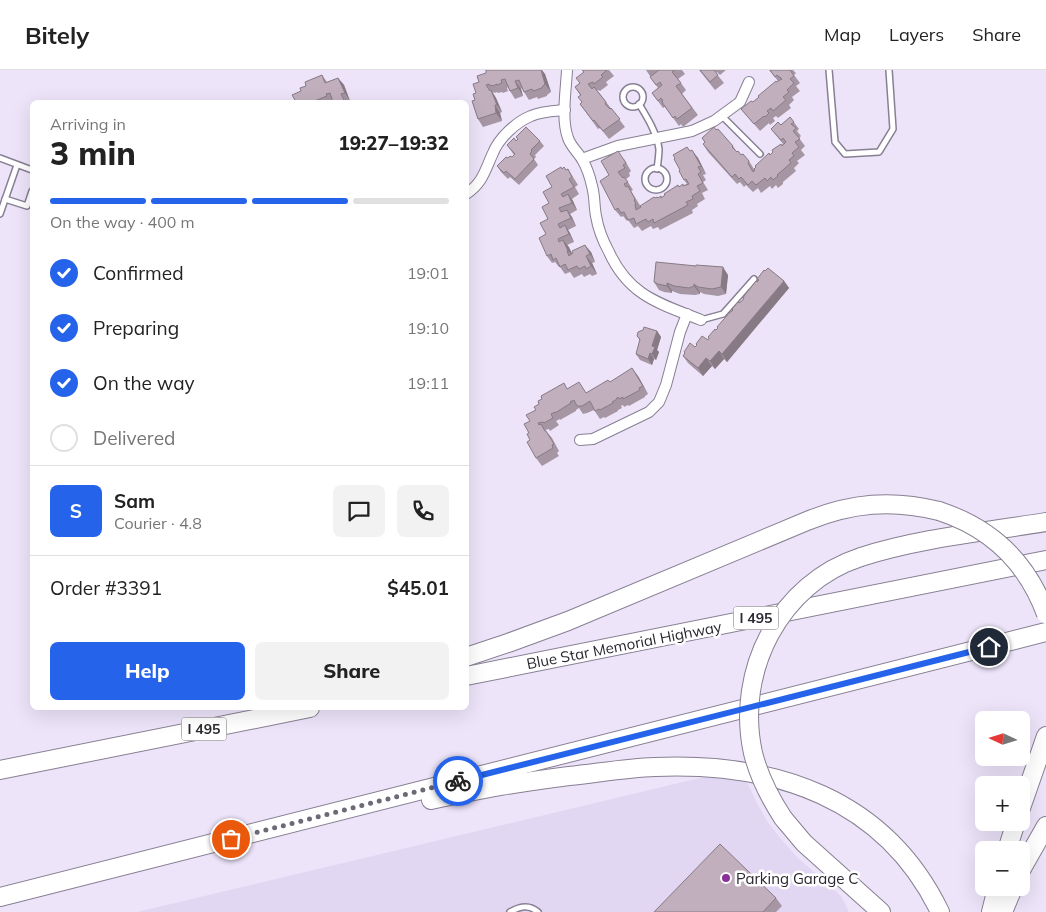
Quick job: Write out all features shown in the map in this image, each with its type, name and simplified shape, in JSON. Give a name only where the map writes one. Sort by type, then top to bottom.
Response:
[{"type":"highway","points":[[469,656],[574,618],[807,521],[859,506],[884,504],[908,505],[938,511],[975,526],[1015,559],[1029,578],[1046,614]]},
{"type":"highway","points":[[881,912],[795,833],[783,818],[764,785],[752,746],[749,720],[752,684],[763,647],[770,633],[796,597],[821,576],[841,564],[889,548],[1046,522]]},
{"type":"highway","name":"Blue Star Memorial Highway","points":[[469,675],[1046,560]]},
{"type":"highway","points":[[0,897],[1046,632]]},
{"type":"highway","points":[[99,750],[253,710]]},
{"type":"highway","name":"I 495","points":[[0,770],[300,710]]},
{"type":"highway","points":[[1030,782],[1046,736]]},
{"type":"highway","points":[[193,849],[503,786],[627,769],[711,768],[752,774],[793,784],[823,795],[853,811],[882,832],[904,855],[924,882],[940,912]]},
{"type":"highway","points":[[1030,854],[1046,826]]},
{"type":"highway","points":[[991,912],[995,896]]},
{"type":"highway","points":[[1003,912],[1010,896]]},
{"type":"street","points":[[567,70],[566,130],[569,141],[582,160],[592,187],[596,216],[605,244],[614,263],[624,278],[646,296],[665,306],[701,320]]},
{"type":"street","points":[[582,160],[618,146],[692,131],[714,122],[740,102],[749,82]]},
{"type":"street","points":[[469,192],[480,181],[501,138],[516,125],[530,116],[545,111],[565,110]]},
{"type":"street","points":[[580,440],[594,439],[649,412],[659,402],[666,385],[680,332],[687,314]]},
{"type":"lane","points":[[830,70],[835,142],[845,154],[879,152],[893,129],[889,70]]},
{"type":"lane","points":[[627,88],[640,89],[643,98],[640,104],[630,107],[625,103],[623,94],[627,88]]},
{"type":"lane","points":[[640,104],[656,138],[659,149],[657,169]]},
{"type":"lane","points":[[721,116],[760,154]]},
{"type":"lane","points":[[0,158],[30,169]]},
{"type":"lane","points":[[0,214],[17,165]]},
{"type":"lane","points":[[657,169],[666,173],[667,180],[662,189],[655,190],[646,184],[646,177],[650,171],[657,169]]},
{"type":"lane","points":[[5,199],[27,206],[30,197]]},
{"type":"lane","points":[[701,320],[723,314],[754,279]]},
{"type":"lane","points":[[510,912],[519,907],[526,906],[538,912]]},
{"type":"shaded area","points":[[704,777],[746,780],[767,821],[780,838],[797,857],[841,896],[849,912],[137,912]]},
{"type":"building","points":[[486,70],[541,70],[545,84],[542,88],[524,92],[519,80],[515,81],[518,88],[510,91],[505,79],[501,80],[502,83],[497,85],[486,85],[491,90],[497,105],[495,105],[496,113],[478,119],[472,101],[475,100],[473,94],[476,93],[473,84],[479,82],[477,76],[486,73]]},
{"type":"building","points":[[582,70],[607,70],[601,75],[603,77],[594,84],[593,82],[588,84],[592,89],[594,87],[606,102],[605,104],[620,119],[603,131],[580,104],[582,102],[578,97],[581,95],[575,87],[580,83],[576,78],[584,72]]},
{"type":"building","points":[[659,70],[675,70],[672,72],[681,83],[676,86],[692,108],[677,119],[675,116],[673,118],[661,98],[658,101],[652,93],[662,85],[660,82],[656,85],[650,77]]},
{"type":"building","points":[[700,70],[714,70],[718,75],[710,82]]},
{"type":"building","points":[[770,70],[790,70],[794,76],[790,79],[794,83],[787,90],[789,92],[783,97],[786,100],[773,111],[771,108],[767,111],[769,113],[765,117],[754,124],[741,109],[751,101],[753,102],[776,81],[782,79],[777,75],[775,77]]},
{"type":"building","points":[[322,75],[325,83],[338,78],[345,93],[341,94],[344,100],[332,100],[330,93],[317,100],[295,100],[292,95],[301,91],[300,88],[306,86],[305,82]]},
{"type":"building","points":[[790,117],[794,122],[791,124],[796,128],[793,131],[800,139],[795,142],[799,147],[792,153],[794,156],[789,160],[791,163],[773,180],[771,177],[767,181],[765,178],[756,185],[752,181],[748,185],[741,177],[739,179],[735,174],[732,177],[703,144],[705,142],[702,138],[714,127],[716,130],[718,129],[732,147],[741,155],[743,154],[749,161],[748,163],[753,172],[755,166],[769,153],[770,155],[773,152],[772,150],[786,142],[783,138],[781,140],[771,129],[778,122],[781,125]]},
{"type":"building","points":[[526,127],[540,141],[531,150],[530,154],[534,159],[515,179],[506,171],[504,173],[497,166],[506,157],[512,157],[515,154],[507,145],[514,138],[516,141],[518,139],[516,137]]},
{"type":"building","points":[[687,147],[690,151],[692,150],[701,166],[698,167],[701,172],[698,174],[703,183],[697,186],[700,191],[692,196],[693,199],[686,202],[688,205],[654,223],[653,219],[648,222],[646,219],[636,224],[634,218],[628,220],[624,212],[621,213],[618,208],[615,210],[600,181],[609,175],[601,161],[618,151],[626,163],[623,165],[625,168],[618,172],[628,182],[624,184],[626,187],[628,186],[635,199],[636,210],[654,197],[658,198],[661,196],[661,198],[678,185],[679,187],[683,184],[683,186],[689,184],[686,179],[684,180],[679,171],[673,155]]},
{"type":"building","points":[[561,167],[562,169],[564,167],[566,170],[568,169],[572,177],[569,179],[574,187],[561,194],[563,197],[568,194],[572,203],[559,208],[561,212],[567,210],[571,218],[558,224],[560,228],[565,225],[569,234],[558,239],[559,242],[563,240],[569,256],[573,253],[572,251],[585,245],[590,254],[586,256],[591,266],[586,269],[585,266],[579,269],[577,266],[568,270],[565,264],[560,267],[556,258],[553,260],[551,254],[547,256],[539,238],[546,234],[540,223],[548,219],[542,207],[549,203],[543,192],[552,187],[546,176]]},
{"type":"building","points":[[656,262],[723,267],[721,287],[712,289],[698,287],[694,284],[694,286],[689,288],[667,283],[667,286],[658,284],[654,282]]},
{"type":"building","points":[[768,268],[784,281],[722,354],[719,351],[710,361],[706,358],[698,368],[683,356],[690,343],[695,347],[702,336],[708,340],[708,337],[718,328],[738,302],[743,300],[756,281],[759,280],[757,279],[764,270]]},
{"type":"building","points":[[644,327],[657,331],[652,346],[655,347],[648,359],[636,354],[640,339],[637,336],[638,332],[643,330]]},
{"type":"building","points":[[632,368],[643,386],[639,388],[640,390],[623,399],[623,397],[619,399],[618,397],[613,403],[595,411],[590,401],[582,406],[577,406],[574,400],[551,414],[553,418],[544,423],[538,423],[539,425],[541,424],[554,444],[552,445],[553,448],[536,458],[527,442],[530,440],[527,434],[529,433],[524,424],[530,421],[526,415],[536,410],[534,407],[539,404],[538,401],[542,399],[541,396],[564,383],[567,389],[579,382],[586,393],[608,380],[610,382]]},
{"type":"building","name":"Parking Garage C","points":[[720,844],[776,898],[763,912],[654,912]]},
{"type":"way so far","points":[[231,839],[458,781]]},
{"type":"place","name":"Parking Garage C","points":[[726,878]]},
{"type":"route","points":[[458,781],[989,647]]}]
